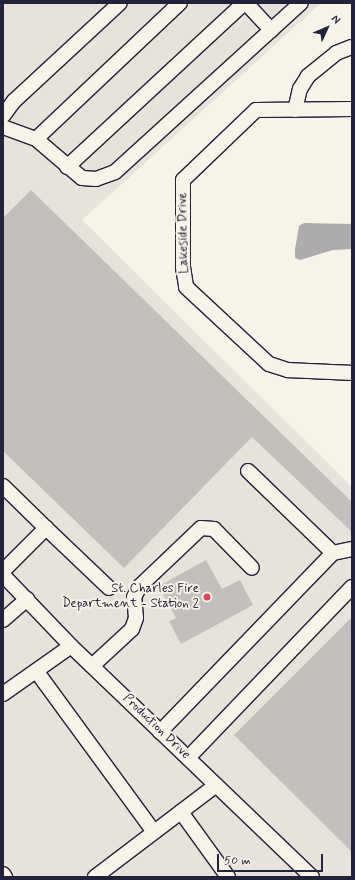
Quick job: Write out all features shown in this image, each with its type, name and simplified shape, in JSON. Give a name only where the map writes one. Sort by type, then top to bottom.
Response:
[{"type":"street","points":[[3,116],[14,101],[120,3]]},
{"type":"street","points":[[36,139],[180,3]]},
{"type":"street","points":[[67,167],[245,3],[271,30]]},
{"type":"street","points":[[3,127],[36,139],[67,167],[82,178],[96,179],[115,172],[301,3]]},
{"type":"street","points":[[295,110],[300,90],[308,76],[336,53],[352,47]]},
{"type":"street","name":"Lakeside Drive","points":[[352,109],[256,110],[183,180],[183,267],[186,287],[269,364],[288,370],[352,373]]},
{"type":"street","points":[[248,470],[333,553]]},
{"type":"street","points":[[3,486],[109,588]]},
{"type":"street","points":[[3,571],[46,528]]},
{"type":"street","points":[[92,666],[132,628],[136,618],[134,598],[140,586],[201,528],[214,529],[252,568]]},
{"type":"street","points":[[160,732],[333,553],[352,549]]},
{"type":"street","name":"Production Drive","points":[[3,574],[92,666],[312,877]]},
{"type":"street","points":[[188,758],[352,587]]},
{"type":"street","points":[[3,620],[27,599]]},
{"type":"street","points":[[3,694],[37,672],[72,646]]},
{"type":"street","points":[[37,672],[154,832]]},
{"type":"street","points":[[95,877],[216,785]]},
{"type":"street","points":[[181,812],[228,877]]},
{"type":"shaded area","points":[[3,3],[321,3],[82,220],[352,487],[352,877],[3,877]]},
{"type":"shaded area","points":[[304,223],[352,224],[352,249],[333,250],[300,260],[295,258],[299,226]]},
{"type":"building","points":[[31,190],[352,502],[352,532],[252,437],[124,568],[3,451],[3,218]]},
{"type":"building","name":"St. Charles Fire Department - Station 2","points":[[206,560],[222,589],[240,580],[253,605],[181,644],[169,621],[176,618],[159,586]]},
{"type":"building","points":[[352,617],[352,852],[234,735]]},
{"type":"place","name":"St. Charles Fire Department - Station 2","points":[[207,597]]}]
